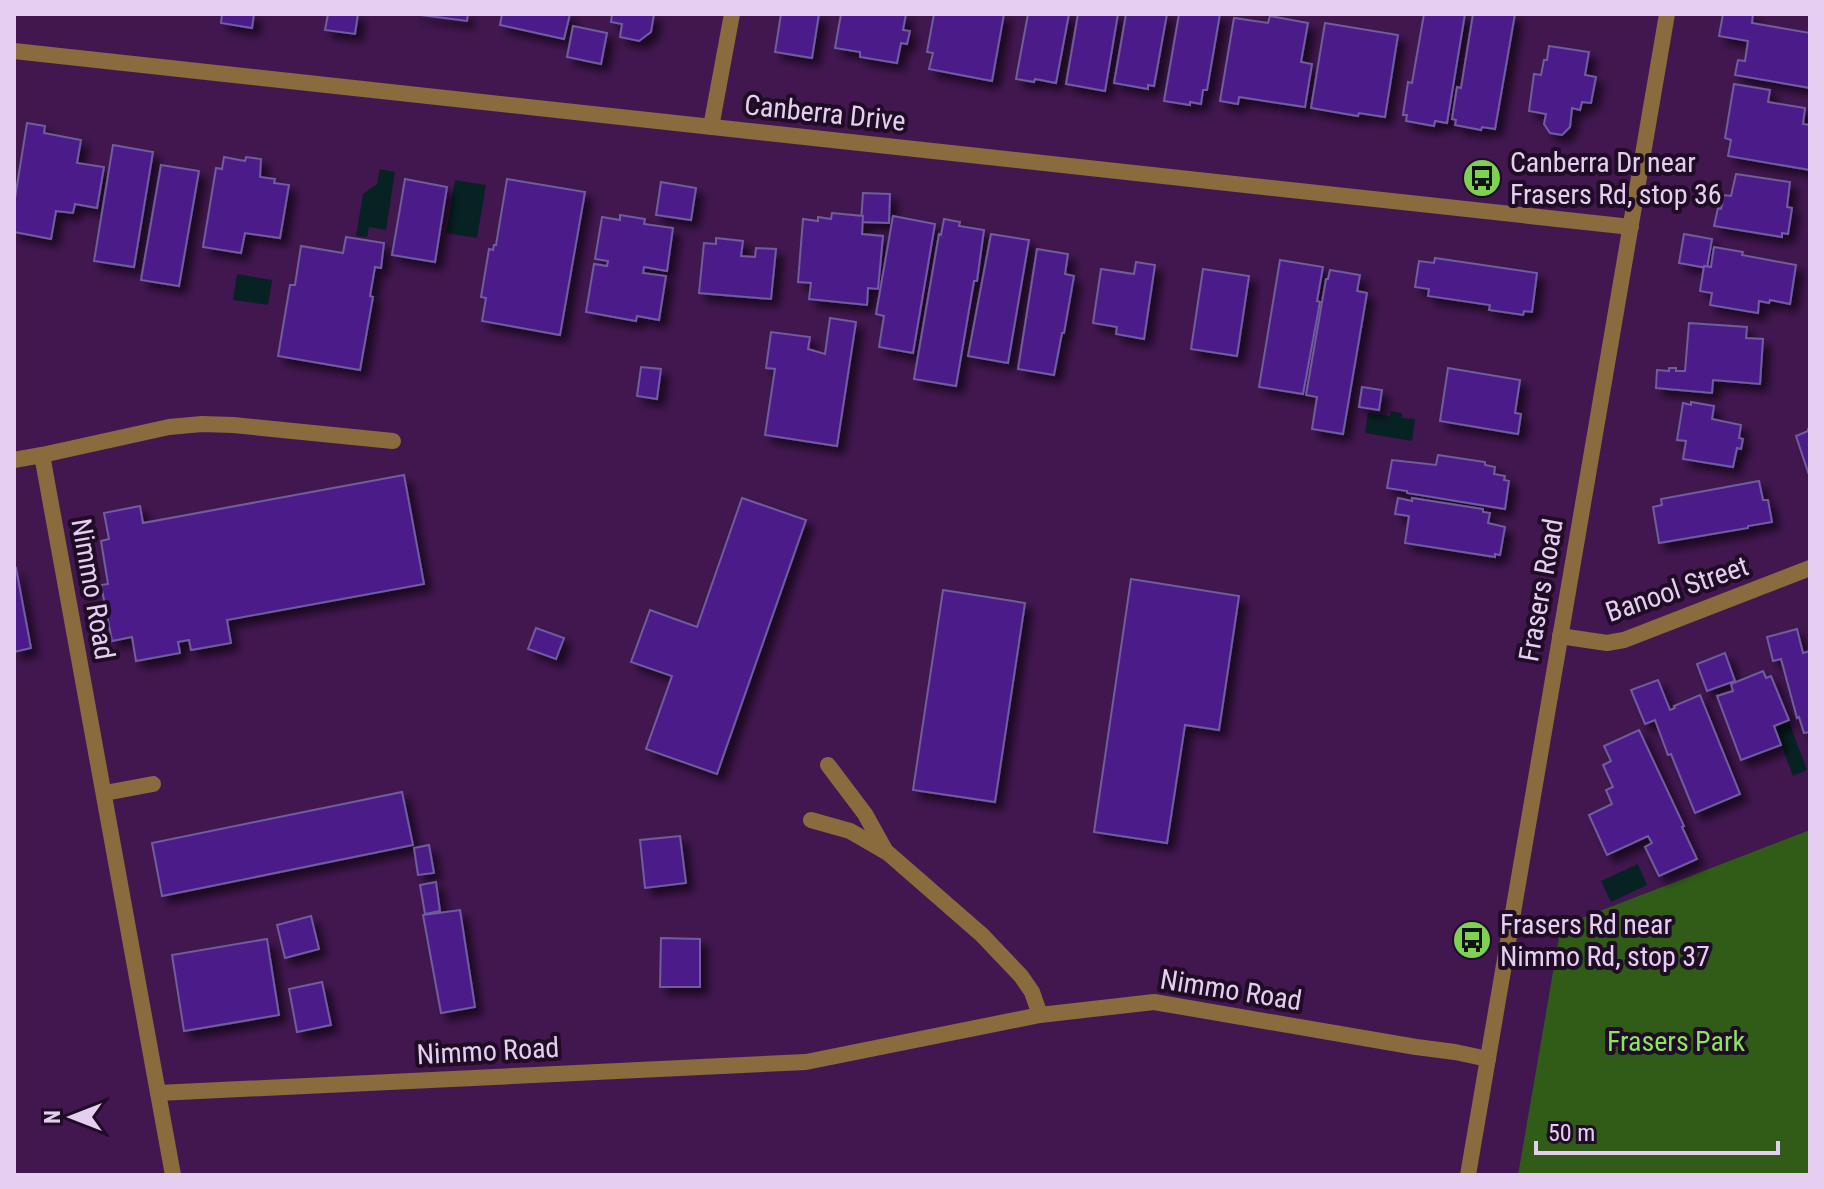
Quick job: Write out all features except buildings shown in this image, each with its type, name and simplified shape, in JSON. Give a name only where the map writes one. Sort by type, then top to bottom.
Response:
[{"type":"street","points":[[711,127],[732,14]]},
{"type":"street","name":"Frasers Road","points":[[1468,1175],[1667,14]]},
{"type":"street","name":"Canberra Drive","points":[[14,51],[1631,227]]},
{"type":"street","points":[[14,460],[169,427],[202,424],[393,441]]},
{"type":"street","name":"Nimmo Road","points":[[42,455],[158,1093],[806,1062],[1040,1015],[1154,1002],[1488,1059]]},
{"type":"street","name":"Banool Street","points":[[1560,636],[1607,643],[1624,640],[1810,568]]},
{"type":"street","points":[[828,765],[865,814],[888,853]]},
{"type":"street","points":[[105,793],[153,784]]},
{"type":"street","points":[[811,820],[850,831],[888,853],[982,935],[1021,976],[1032,992],[1040,1015]]},
{"type":"street","points":[[158,1093],[173,1175]]},
{"type":"green space","name":"Frasers Park","points":[[1810,830],[1810,1175],[1518,1175],[1561,926]]},
{"type":"shaded area","points":[[380,169],[395,172],[386,230],[369,227],[367,237],[356,236],[363,194],[377,184]]},
{"type":"shaded area","points":[[455,180],[486,185],[477,238],[446,233]]},
{"type":"shaded area","points":[[237,274],[272,280],[268,305],[233,300]]},
{"type":"shaded area","points":[[1391,411],[1402,413],[1402,418],[1415,419],[1412,441],[1365,433],[1368,413],[1390,416]]},
{"type":"shaded area","points":[[1789,722],[1807,770],[1793,776],[1775,728]]},
{"type":"shaded area","points":[[1638,864],[1647,885],[1611,902],[1601,881]]},
{"type":"place","name":"Canberra Dr near Frasers Rd, stop 36","points":[[1482,178]]},
{"type":"place","name":"Frasers Rd near Nimmo Rd, stop 37","points":[[1472,940]]}]
